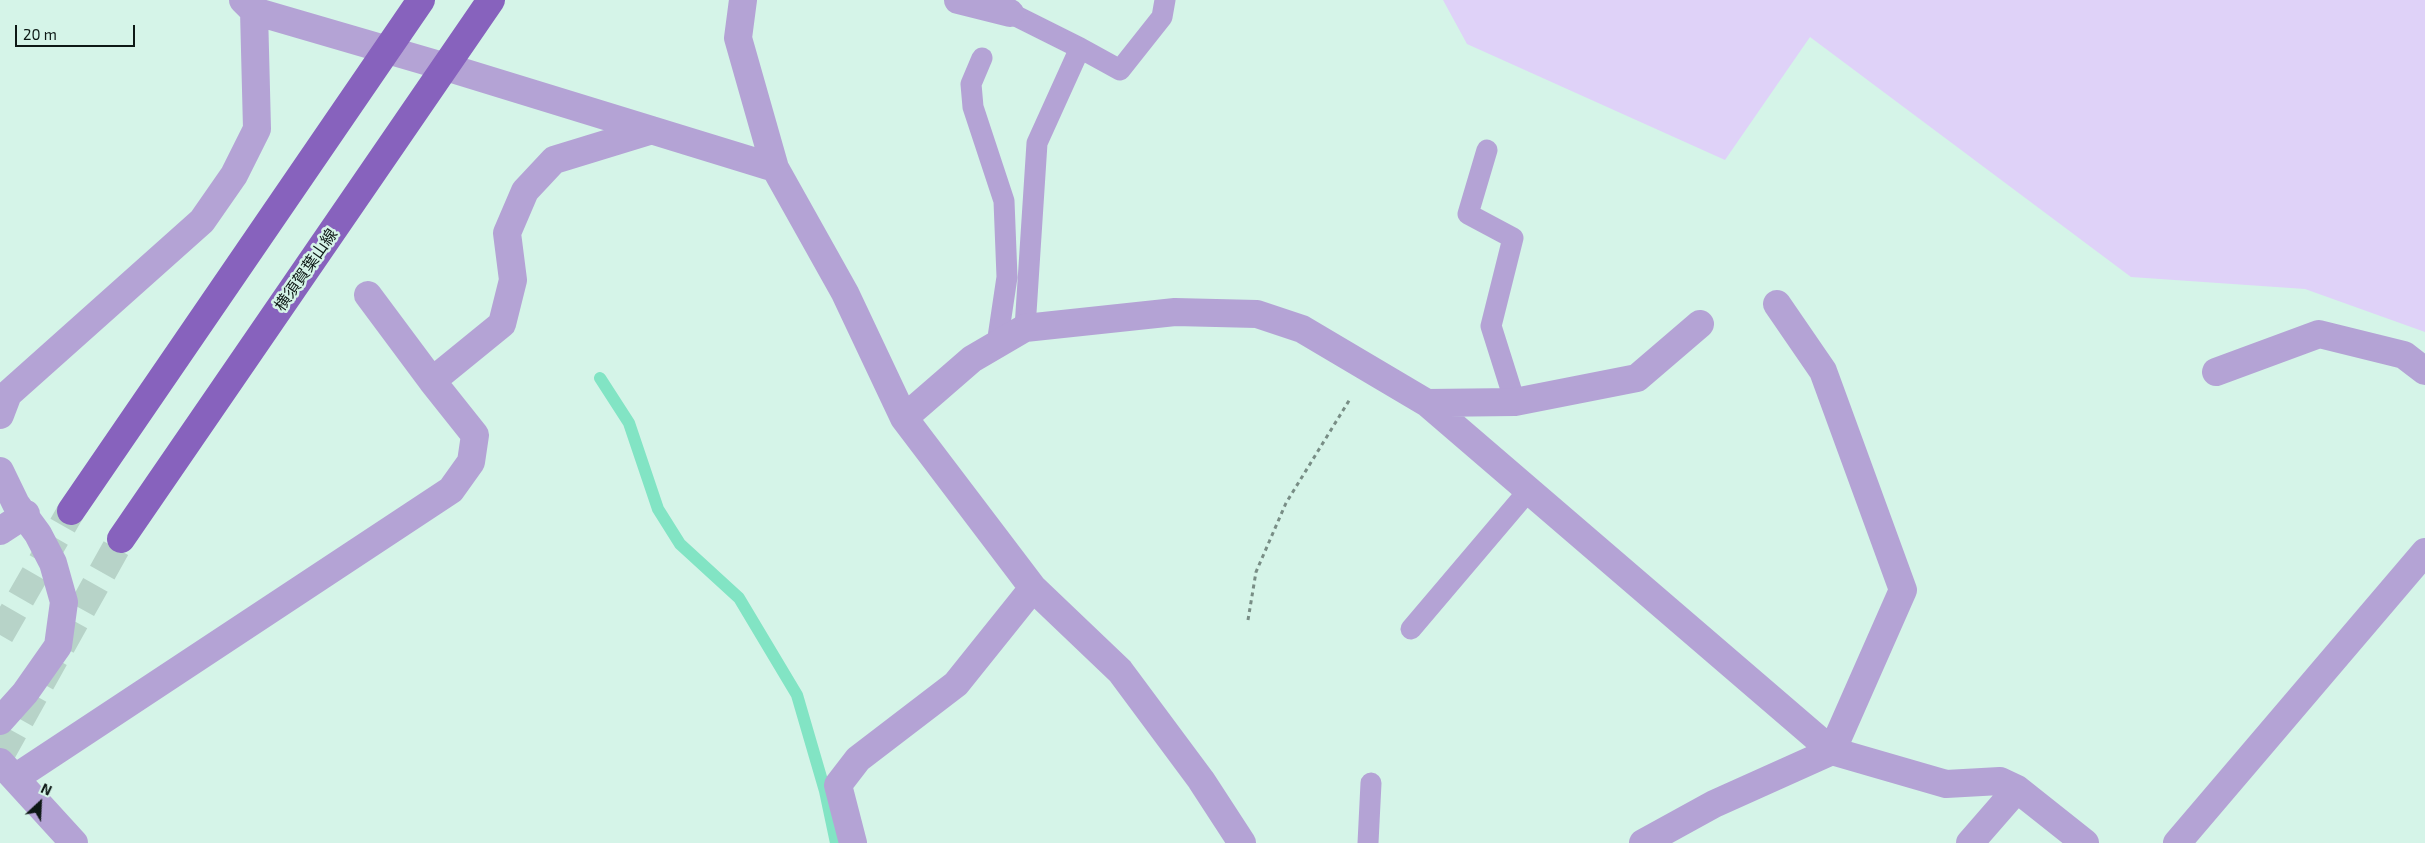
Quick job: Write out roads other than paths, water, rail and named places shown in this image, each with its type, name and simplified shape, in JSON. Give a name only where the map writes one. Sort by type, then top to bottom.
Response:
[{"type":"main road","points":[[71,511],[421,0]]},
{"type":"main road","name":"横須賀葉山線","points":[[121,539],[491,0]]},
{"type":"street","points":[[743,0],[738,38],[775,168],[845,293],[904,418],[1033,588],[1120,671],[1202,780],[1242,843]]},
{"type":"street","points":[[958,0],[1010,13]]},
{"type":"street","points":[[0,415],[8,394],[202,221],[234,175],[256,129],[248,6],[775,168]]},
{"type":"street","points":[[432,380],[502,324],[513,280],[507,233],[525,191],[554,160],[652,130]]},
{"type":"street","points":[[74,843],[7,770],[451,490],[471,462],[475,435],[368,295]]},
{"type":"street","points":[[1643,843],[1714,804],[1832,751],[1903,590],[1823,371],[1778,304]]},
{"type":"street","points":[[904,418],[972,359],[1025,328],[1174,312],[1257,314],[1302,330],[1427,403],[1832,751],[1946,784],[2000,782],[2017,788],[2086,843]]},
{"type":"street","points":[[1427,403],[1515,402],[1637,378],[1700,324]]},
{"type":"street","points":[[2216,372],[2319,334],[2404,355],[2425,371]]},
{"type":"street","points":[[0,471],[16,504],[26,514],[54,564],[64,602],[58,646],[25,692],[0,721]]},
{"type":"street","points":[[0,531],[26,514]]},
{"type":"street","points":[[2177,843],[2425,552]]},
{"type":"street","points":[[854,843],[838,785],[858,759],[956,684],[1033,588]]},
{"type":"street","points":[[1970,843],[2017,788]]},
{"type":"lane","points":[[1010,13],[1120,70],[1162,17],[1165,0]]},
{"type":"lane","points":[[1025,328],[1037,143],[1080,48]]},
{"type":"lane","points":[[982,58],[971,84],[973,107],[1004,201],[1008,277],[997,344]]},
{"type":"lane","points":[[1487,150],[1468,214],[1513,238],[1491,326],[1515,402]]},
{"type":"lane","points":[[1411,629],[1528,490]]},
{"type":"lane","points":[[1368,843],[1371,783]]},
{"type":"waterway","points":[[600,378],[629,423],[658,509],[680,544],[739,598],[797,695],[825,791],[836,843]]},
{"type":"tunnel","points":[[0,635],[71,511]]},
{"type":"tunnel","points":[[0,756],[121,539]]}]
